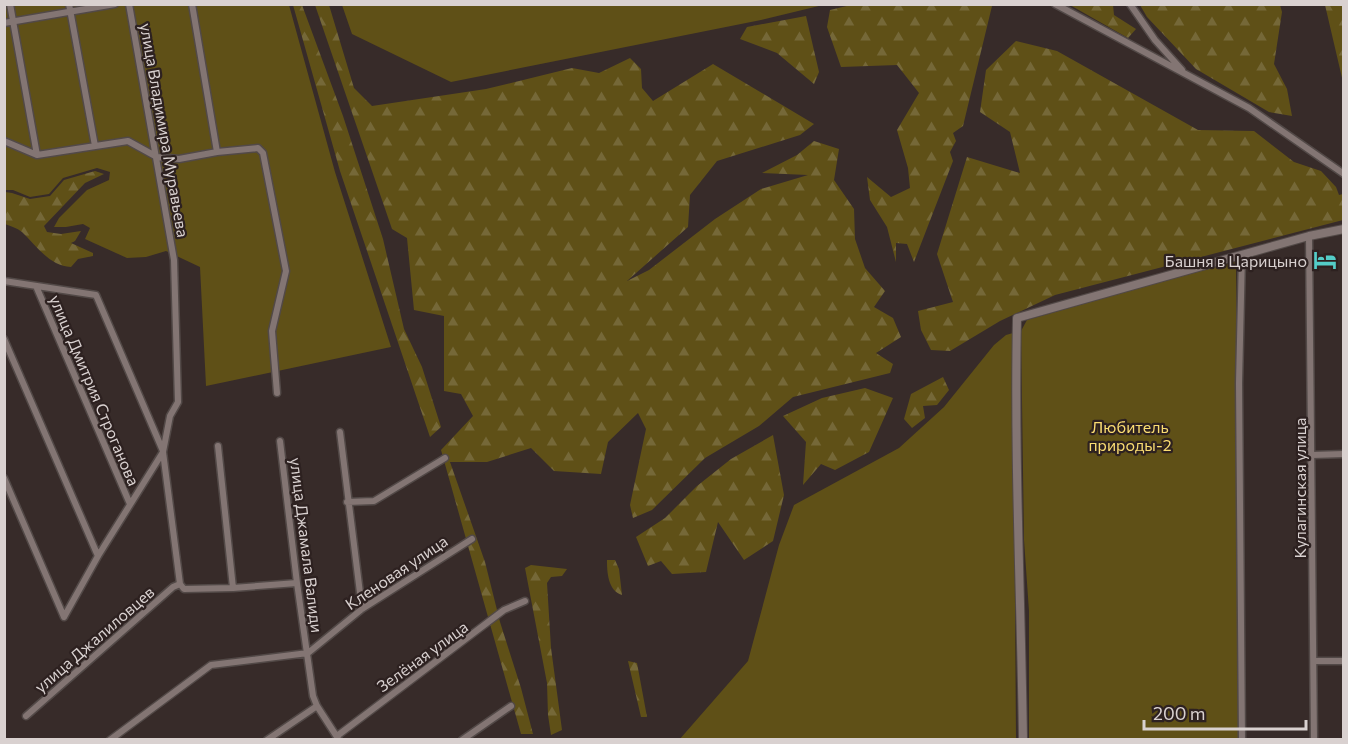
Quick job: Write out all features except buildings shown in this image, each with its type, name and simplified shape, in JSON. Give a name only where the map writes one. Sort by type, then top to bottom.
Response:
[{"type":"street","points":[[10,4],[37,155]]},
{"type":"street","points":[[4,23],[70,8],[115,4]]},
{"type":"street","name":"улица Владимира Муравьева","points":[[129,4],[174,260],[178,402],[170,416],[163,452]]},
{"type":"street","points":[[192,4],[217,152]]},
{"type":"street","points":[[1055,4],[1249,108],[1344,174]]},
{"type":"street","points":[[1130,4],[1155,40],[1187,75]]},
{"type":"street","points":[[70,8],[95,146]]},
{"type":"street","points":[[4,141],[37,155],[128,141],[157,157],[178,159],[258,147],[264,153],[286,271],[272,331],[277,393]]},
{"type":"street","points":[[1023,740],[1018,540],[1017,318],[1309,236],[1344,229]]},
{"type":"street","name":"Кулагинская улица","points":[[1309,236],[1314,740]]},
{"type":"street","points":[[1242,255],[1239,383],[1242,740]]},
{"type":"street","points":[[4,281],[96,295],[163,452],[180,584],[184,589],[297,583]]},
{"type":"street","name":"улица Дмитрия Строганова","points":[[36,286],[130,504]]},
{"type":"street","points":[[4,339],[98,556]]},
{"type":"street","points":[[340,432],[362,609]]},
{"type":"street","name":"улица Джамала Валиди","points":[[280,441],[297,583],[313,696],[317,706]]},
{"type":"street","points":[[218,446],[233,588]]},
{"type":"street","points":[[4,478],[64,617],[98,556],[163,452]]},
{"type":"street","points":[[1312,455],[1344,454]]},
{"type":"street","points":[[347,502],[374,501],[445,458]]},
{"type":"street","name":"Кленовая улица","points":[[308,653],[362,609],[472,538]]},
{"type":"street","name":"улица Джалиловцев","points":[[26,716],[173,587],[180,584]]},
{"type":"street","name":"Зелёная улица","points":[[338,738],[504,610],[525,601]]},
{"type":"street","points":[[110,740],[211,665],[308,653]]},
{"type":"street","points":[[1314,661],[1344,661]]},
{"type":"street","points":[[267,740],[317,706],[338,738]]},
{"type":"street","points":[[462,740],[511,706]]},
{"type":"green space","points":[[342,4],[823,5],[761,20],[451,82],[352,34]]},
{"type":"green space","points":[[855,4],[988,4],[992,6],[963,126],[953,133],[956,141],[950,152],[953,161],[914,262],[907,244],[896,243],[896,262],[887,227],[870,200],[867,177],[891,197],[910,188],[908,168],[897,130],[919,93],[897,65],[841,67],[827,27],[830,10]]},
{"type":"green space","points":[[4,5],[289,5],[335,172],[391,347],[206,386],[200,267],[166,251],[146,257],[127,258],[85,239],[90,228],[83,224],[54,227],[59,218],[87,190],[109,180],[110,172],[97,168],[63,178],[49,194],[30,197],[13,190],[5,190]]},
{"type":"green space","points":[[293,5],[302,5],[343,116],[383,239],[404,329],[422,367],[441,427],[430,437],[340,171]]},
{"type":"green space","points":[[315,5],[329,5],[354,88],[372,106],[486,89],[572,68],[599,73],[630,58],[641,69],[642,88],[653,101],[713,64],[814,124],[800,135],[717,161],[690,195],[688,227],[627,281],[649,270],[715,219],[761,189],[808,175],[762,173],[797,155],[814,141],[839,149],[834,180],[854,209],[855,239],[865,268],[885,291],[874,307],[893,318],[901,337],[876,353],[893,364],[890,373],[793,397],[759,426],[705,458],[652,510],[633,518],[630,505],[646,429],[638,413],[608,442],[601,474],[554,471],[531,448],[487,462],[450,462],[485,562],[533,734],[521,734],[441,450],[473,416],[461,394],[444,391],[444,316],[414,310],[407,238],[392,229]]},
{"type":"green space","points":[[1070,5],[1113,5],[1114,15],[1136,29],[1128,38]]},
{"type":"green space","points":[[1140,5],[1280,5],[1282,12],[1274,64],[1287,89],[1292,116],[1269,112],[1196,69],[1147,17]]},
{"type":"green space","points":[[1325,5],[1343,5],[1343,82]]},
{"type":"green space","points":[[806,16],[819,72],[814,84],[777,53],[740,39],[747,27]]},
{"type":"green space","points":[[1016,41],[1057,51],[1198,130],[1254,131],[1294,162],[1321,171],[1336,187],[1339,195],[1343,194],[1343,220],[1055,295],[1000,321],[950,351],[931,350],[921,330],[918,311],[953,302],[937,254],[967,157],[1020,173],[1010,132],[980,112],[986,70]]},
{"type":"green space","points":[[95,171],[104,174],[85,183],[44,226],[47,232],[61,234],[81,231],[71,243],[93,253],[93,256],[78,259],[71,267],[63,266],[50,259],[20,231],[5,224],[5,192],[30,199],[50,196],[64,180]]},
{"type":"green space","name":"Любитель природы-2","points":[[1236,262],[1240,739],[1029,739],[1029,611],[1024,540],[1021,331],[1027,320]]},
{"type":"green space","points":[[1013,333],[1016,739],[679,740],[748,661],[779,545],[794,505],[899,448],[944,407],[994,345],[1006,335]]},
{"type":"green space","points":[[943,377],[949,390],[937,405],[923,406],[925,418],[912,428],[904,419],[911,394]]},
{"type":"green space","points":[[865,388],[893,398],[869,452],[835,470],[821,464],[803,485],[806,442],[783,416],[822,398]]},
{"type":"green space","points":[[773,435],[784,495],[773,541],[744,560],[718,522],[706,572],[672,574],[661,561],[648,566],[636,537],[665,518],[697,486],[731,459]]},
{"type":"green space","points":[[607,560],[615,560],[619,569],[622,595],[617,593],[611,585]]},
{"type":"green space","points":[[531,565],[567,569],[562,576],[551,577],[547,583],[551,648],[562,730],[551,735],[547,683],[525,568]]},
{"type":"green space","points":[[628,661],[637,663],[647,717],[641,717]]},
{"type":"place","name":"Башня в Царицыно","points":[[1325,260]]}]
